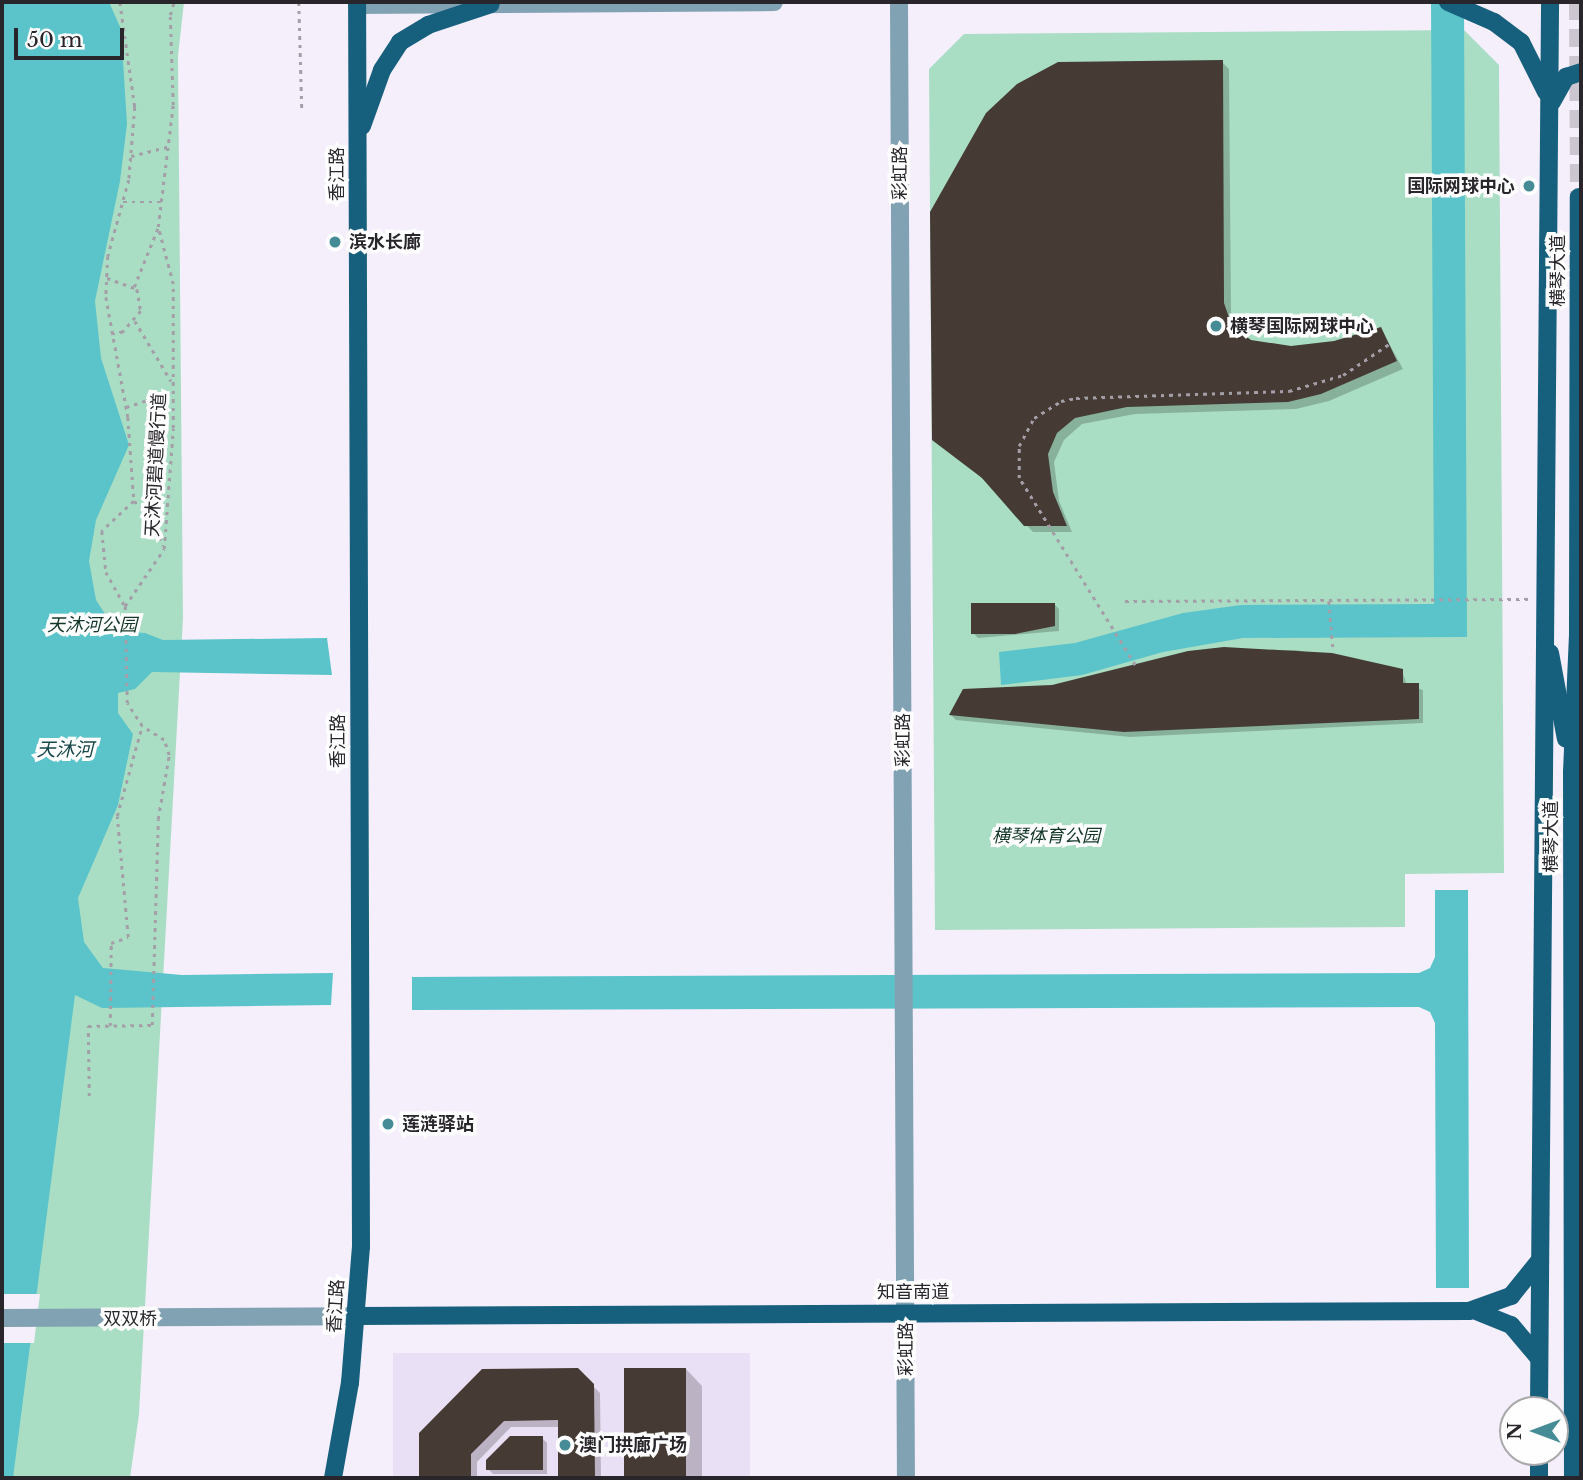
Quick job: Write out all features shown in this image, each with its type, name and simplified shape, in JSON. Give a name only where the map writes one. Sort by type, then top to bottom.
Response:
[{"type":"main road","points":[[1448,2],[1494,22],[1521,42],[1541,75],[1550,105]]},
{"type":"main road","points":[[1539,1396],[1537,602],[1549,495],[1550,2]]},
{"type":"main road","name":"香江路","points":[[333,1478],[357,1316],[361,1247],[357,3]]},
{"type":"main road","points":[[358,138],[382,70],[400,42],[428,25],[488,3]]},
{"type":"main road","points":[[1550,105],[1566,77],[1581,72]]},
{"type":"main road","name":"横琴大道","points":[[1573,1478],[1572,772],[1578,621],[1579,197]]},
{"type":"main road","points":[[1537,602],[1572,772]]},
{"type":"main road","points":[[1469,1311],[1511,1296],[1540,1259]]},
{"type":"main road","points":[[1469,1311],[1511,1325],[1539,1359]]},
{"type":"main road","name":"知音南道","points":[[357,1316],[1469,1311]]},
{"type":"street","points":[[357,3],[774,2]]},
{"type":"street","name":"彩虹路","points":[[900,2],[906,1478]]},
{"type":"street","name":"双双桥","points":[[2,1318],[257,1319],[357,1316]]},
{"type":"path","points":[[120,2],[135,107],[131,156],[107,278],[111,334],[126,407],[134,500],[151,513],[164,549]]},
{"type":"path","name":"天沐河碧道慢行道","points":[[125,606],[164,549],[173,392],[173,284],[159,227],[173,105],[170,15],[174,2]]},
{"type":"path","points":[[299,2],[302,111]]},
{"type":"path","points":[[131,156],[168,147]]},
{"type":"path","points":[[123,202],[161,202]]},
{"type":"path","points":[[111,334],[123,332],[141,311],[134,287],[159,227]]},
{"type":"path","points":[[107,278],[134,287]]},
{"type":"path","points":[[134,320],[173,384]]},
{"type":"path","points":[[1135,664],[1022,485],[1019,446],[1034,418],[1061,401],[1076,398],[1289,391],[1343,375],[1389,344]]},
{"type":"path","points":[[126,407],[173,392]]},
{"type":"path","points":[[89,1096],[88,1026],[152,1025],[158,820],[169,755],[164,740],[142,726],[127,703],[125,606],[106,572],[102,531],[134,500]]},
{"type":"path","points":[[1125,601],[1467,599],[1537,602]]},
{"type":"path","points":[[1329,600],[1333,647]]},
{"type":"path","points":[[110,1026],[111,943],[128,937],[117,816],[142,726]]},
{"type":"shaded area","name":"澳门拱廊广场","points":[[393,1353],[750,1353],[750,1478],[393,1478]]},
{"type":"green space","name":"天沐河公园","points":[[2,2],[184,2],[178,56],[183,618],[139,1414],[130,1478],[2,1478]]},
{"type":"green space","name":"横琴国际网球中心","points":[[1464,30],[1499,65],[1504,873],[1405,874],[1405,927],[935,930],[929,69],[964,34]]},
{"type":"water","name":"天沐河","points":[[2,2],[109,2],[121,29],[127,124],[120,181],[95,301],[101,358],[129,445],[96,520],[89,561],[96,600],[116,631],[145,633],[163,640],[327,638],[332,675],[152,672],[135,689],[118,693],[118,713],[133,734],[118,805],[78,898],[84,942],[103,968],[182,975],[333,973],[331,1005],[102,1008],[75,995],[13,1478],[2,1478]]},
{"type":"water","points":[[1431,2],[1464,2],[1467,637],[1243,638],[1163,652],[1082,675],[1001,685],[999,652],[1075,643],[1183,613],[1241,605],[1434,604]]},
{"type":"water","points":[[1435,890],[1468,890],[1469,1288],[1436,1288],[1435,1023],[1430,1012],[1419,1007],[412,1010],[412,977],[1419,973],[1430,968],[1435,957]]},
{"type":"pier","points":[[2,1294],[40,1294],[34,1343],[2,1343]]},
{"type":"building","points":[[1223,60],[1224,303],[1232,326],[1251,340],[1291,346],[1334,341],[1381,327],[1397,361],[1321,394],[1288,402],[1127,407],[1075,418],[1057,433],[1048,454],[1053,492],[1067,526],[1024,526],[982,478],[932,440],[930,212],[986,113],[1017,84],[1058,62]]},
{"type":"building","points":[[971,603],[1055,603],[1055,626],[1015,634],[971,634]]},
{"type":"building","points":[[1224,647],[1332,653],[1403,669],[1403,683],[1419,683],[1419,719],[1124,732],[949,715],[963,689],[1052,685],[1188,651]]},
{"type":"building","points":[[578,1368],[594,1384],[595,1478],[558,1478],[558,1420],[504,1421],[471,1454],[471,1478],[419,1478],[419,1433],[482,1369]]},
{"type":"building","points":[[624,1368],[686,1368],[686,1478],[624,1478]]},
{"type":"building","points":[[510,1436],[543,1436],[543,1470],[486,1470],[486,1460]]},
{"type":"tunnel","points":[[1578,2],[1579,197]]},
{"type":"place","name":"国际网球中心","points":[[1529,186]]},
{"type":"place","name":"滨水长廊","points":[[335,242]]},
{"type":"place","name":"横琴国际网球中心","points":[[1216,326]]},
{"type":"place","name":"莲涟驿站","points":[[388,1124]]},
{"type":"place","name":"澳门拱廊广场","points":[[565,1445]]},
{"type":"park label","name":"横琴体育公园","points":[[1046,836]]}]
